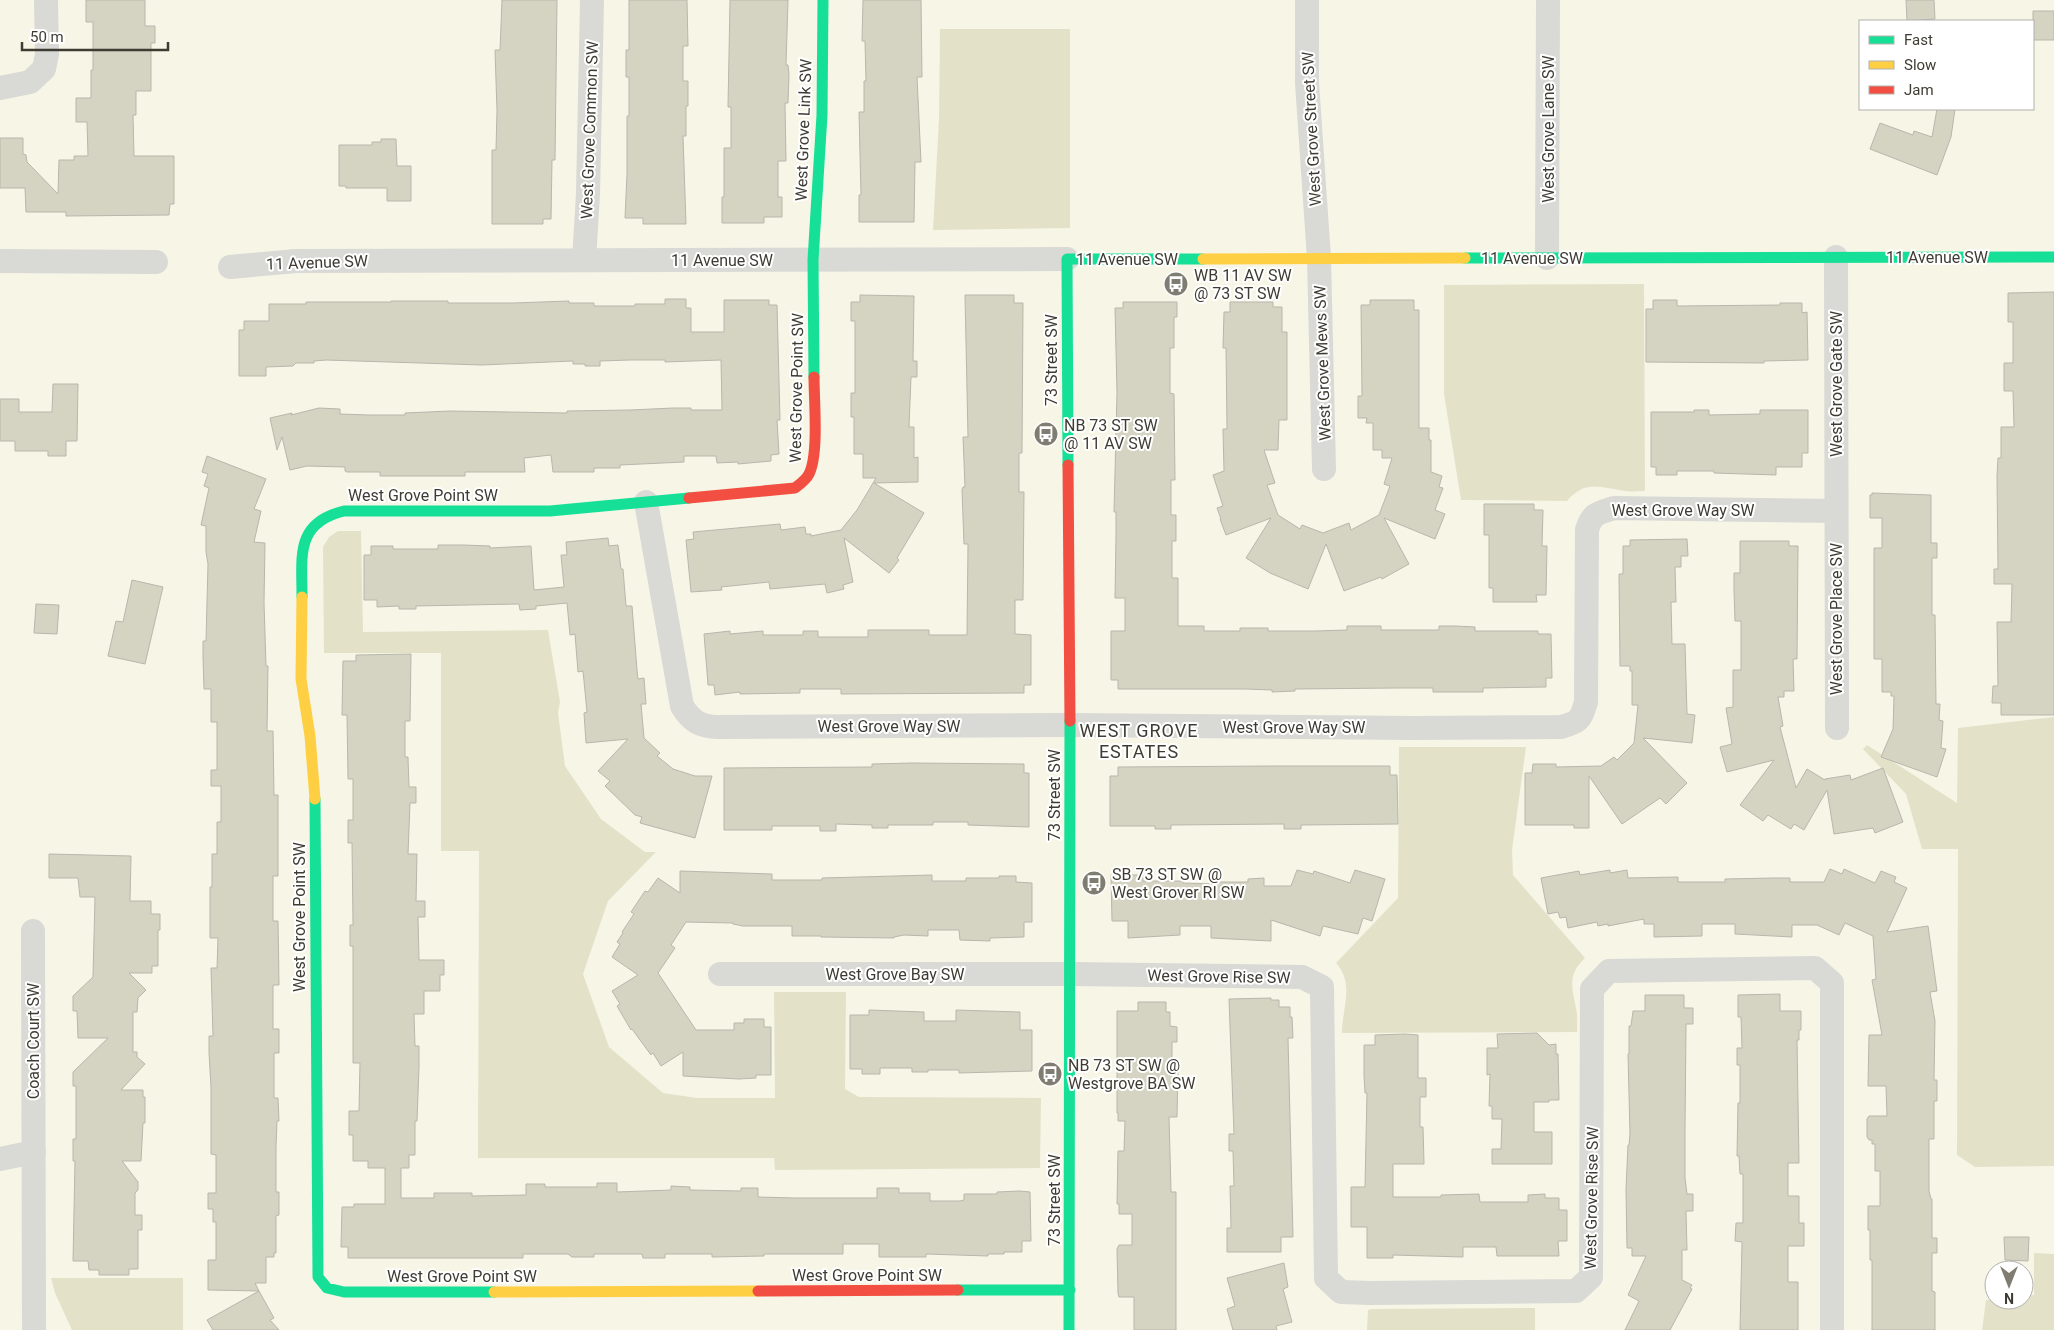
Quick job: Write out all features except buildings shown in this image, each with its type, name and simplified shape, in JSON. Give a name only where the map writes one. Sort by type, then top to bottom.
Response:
[{"type":"street","points":[[0,88],[30,82],[44,68],[47,54],[46,0]]},
{"type":"street","name":"West Grove Common SW","points":[[584,260],[588,194],[592,0]]},
{"type":"street","name":"West Grove Link SW","points":[[813,260],[822,115],[823,0]]},
{"type":"street","name":"West Grove Street SW","points":[[1306,0],[1306,83],[1319,258]]},
{"type":"street","name":"West Grove Lane SW","points":[[1547,258],[1548,0]]},
{"type":"street","name":"11 Avenue SW","points":[[230,267],[296,261],[2054,257]]},
{"type":"street","name":"West Grove Mews SW","points":[[1319,258],[1324,469]]},
{"type":"street","name":"West Grove Gate SW","points":[[1836,258],[1836,511]]},
{"type":"street","name":"73 Street SW","points":[[1067,259],[1070,725],[1069,1330]]},
{"type":"street","name":"West Grove Point SW","points":[[813,260],[814,453],[812,470],[805,481],[795,488],[550,511],[344,511],[327,514],[314,523],[307,536],[302,552],[301,679],[310,736],[315,802],[316,1255],[318,1278],[321,1284],[328,1288],[350,1292],[1070,1290]]},
{"type":"street","points":[[0,262],[156,262]]},
{"type":"street","name":"West Grove Way SW","points":[[646,502],[682,706],[688,716],[696,723],[706,727],[1070,725],[1549,728],[1576,723],[1582,715],[1586,702],[1588,530],[1592,517],[1595,514],[1614,508],[1836,511]]},
{"type":"street","name":"West Grove Place SW","points":[[1836,511],[1837,728]]},
{"type":"street","name":"Coach Court SW","points":[[33,931],[34,1330]]},
{"type":"street","name":"West Grove Rise SW","points":[[1070,974],[1302,977],[1322,987],[1326,1278],[1341,1292],[1380,1293],[1576,1290],[1590,1277],[1592,989],[1609,971],[1815,968],[1832,983],[1832,1330]]},
{"type":"street","name":"West Grove Bay SW","points":[[720,974],[1070,974]]},
{"type":"street","points":[[0,1159],[34,1152]]},
{"type":"shaded area","points":[[940,29],[1070,29],[1070,228],[933,230],[939,118]]},
{"type":"shaded area","points":[[1644,284],[1645,491],[1587,487],[1574,494],[1567,501],[1461,500],[1444,394],[1444,285]]},
{"type":"shaded area","points":[[338,531],[361,531],[363,632],[548,630],[560,702],[558,713],[565,766],[601,819],[645,852],[656,852],[608,901],[583,974],[609,1047],[663,1093],[697,1098],[775,1098],[774,992],[846,992],[845,1089],[859,1097],[1041,1098],[1040,1168],[775,1170],[774,1158],[478,1158],[479,851],[441,851],[441,653],[324,653],[323,547],[329,537]]},
{"type":"shaded area","points":[[2054,717],[2054,1166],[1975,1167],[1957,1155],[1958,849],[1922,849],[1906,794],[1863,749],[1867,745],[1957,803],[1958,728]]},
{"type":"shaded area","points":[[1399,747],[1526,747],[1512,850],[1513,875],[1585,958],[1575,970],[1572,982],[1577,1014],[1577,1032],[1342,1033],[1346,988],[1342,971],[1336,963],[1398,898]]},
{"type":"shaded area","points":[[2034,1253],[2054,1254],[2054,1330],[1982,1330],[1985,1310],[2034,1310]]},
{"type":"shaded area","points":[[51,1278],[183,1278],[183,1330],[72,1330],[55,1293]]},
{"type":"shaded area","points":[[1535,1308],[1535,1330],[1367,1330],[1368,1310],[1372,1309]]},
{"type":"traffic: fast","points":[[814,377],[813,260],[822,115],[823,0]]},
{"type":"traffic: fast","points":[[1465,258],[2054,257]]},
{"type":"traffic: fast","points":[[1068,465],[1067,259],[1203,259]]},
{"type":"traffic: fast","points":[[302,597],[302,555],[309,533],[328,516],[344,511],[550,511],[689,498]]},
{"type":"traffic: fast","points":[[1069,1330],[1070,721]]},
{"type":"traffic: fast","points":[[315,799],[318,1277],[327,1288],[344,1292],[494,1292]]},
{"type":"traffic: fast","points":[[958,1290],[1070,1290]]},
{"type":"traffic: slow","points":[[1203,259],[1465,258]]},
{"type":"traffic: slow","points":[[302,597],[301,679],[310,736],[315,799]]},
{"type":"traffic: slow","points":[[494,1292],[758,1291]]},
{"type":"traffic: jam","points":[[689,498],[795,488],[805,480],[809,474],[814,454],[814,377]]},
{"type":"traffic: jam","points":[[1068,465],[1070,721]]},
{"type":"traffic: jam","points":[[758,1291],[958,1290]]},
{"type":"place","name":"WB 11 AV SW @ 73 ST SW","points":[[1176,284]]},
{"type":"place","name":"NB 73 ST SW @ 11 AV SW","points":[[1046,434]]},
{"type":"place","name":"SB 73 ST SW @ West Grover RI SW","points":[[1094,883]]},
{"type":"place","name":"NB 73 ST SW @ Westgrove BA SW","points":[[1050,1074]]},
{"type":"district","name":"WEST GROVE ESTATES","points":[[1139,741]]}]
